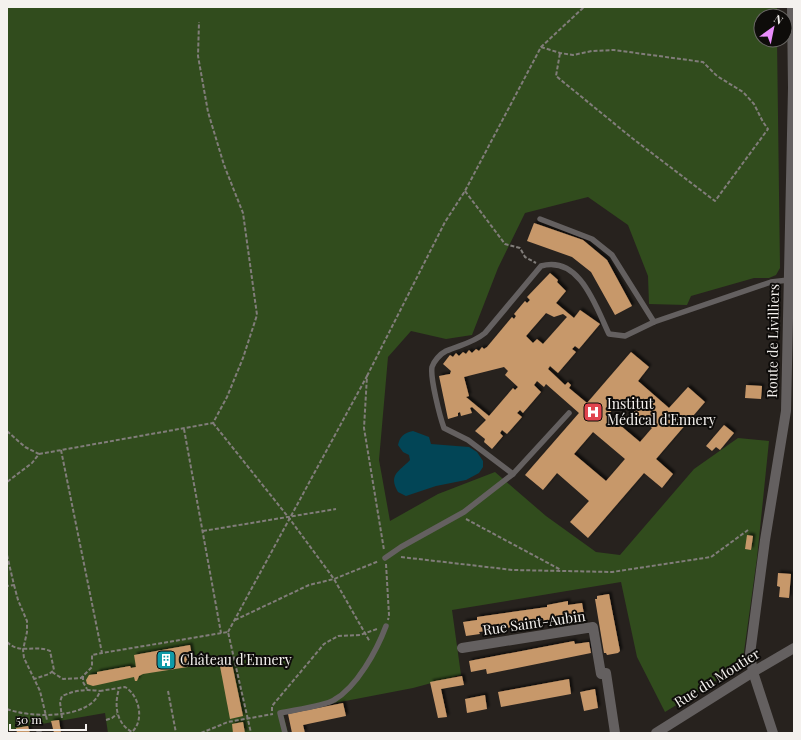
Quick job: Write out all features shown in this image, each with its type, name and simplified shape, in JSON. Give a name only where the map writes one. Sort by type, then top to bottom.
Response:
[{"type":"street","name":"Route de Livilliers","points":[[773,733],[753,672],[750,654],[765,540],[786,411],[793,88],[792,7]]},
{"type":"street","name":"Rue Saint-Aubin","points":[[462,648],[592,627],[601,674],[606,673],[615,733]]},
{"type":"street","name":"Rue du Moutier","points":[[656,733],[794,648]]},
{"type":"lane","points":[[540,219],[592,239],[612,255],[654,322]]},
{"type":"lane","points":[[513,474],[468,440],[444,428],[432,367],[438,358],[445,352],[476,340],[485,332],[541,266],[550,263],[568,268],[584,283],[609,334],[625,336],[654,322],[771,282],[788,280]]},
{"type":"lane","points":[[387,557],[458,515],[513,474],[569,413]]},
{"type":"lane","points":[[285,733],[280,712],[333,701],[345,691],[364,669],[386,626]]},
{"type":"path","points":[[250,733],[228,632],[288,518],[367,376],[445,222],[465,191],[541,47],[584,7]]},
{"type":"path","points":[[199,22],[198,56],[208,112],[224,165],[243,213],[257,315],[240,364],[212,423]]},
{"type":"path","points":[[541,47],[560,53],[573,55],[592,50],[614,50],[642,52],[703,62],[716,76],[743,92],[754,104],[763,122],[768,128],[715,202],[632,138],[556,76],[560,53]]},
{"type":"path","points":[[465,191],[505,244],[520,248],[525,257],[541,266]]},
{"type":"path","points":[[273,714],[272,706],[324,644],[338,636],[366,634],[386,626],[389,615],[387,557],[379,526],[364,428],[367,376]]},
{"type":"path","points":[[7,431],[25,447],[39,454],[212,423]]},
{"type":"path","points":[[212,423],[288,518],[334,579],[375,650]]},
{"type":"path","points":[[184,429],[221,633]]},
{"type":"path","points":[[61,450],[102,654]]},
{"type":"path","points":[[7,482],[32,463],[39,454]]},
{"type":"path","points":[[203,531],[336,509]]},
{"type":"path","points":[[458,515],[561,571]]},
{"type":"path","points":[[234,620],[309,585],[334,579],[387,557],[513,570],[612,572],[711,557],[748,530]]},
{"type":"path","points":[[7,555],[18,600],[27,621],[27,632],[23,650],[24,658],[40,691],[46,720]]},
{"type":"path","points":[[7,586],[14,585]]},
{"type":"path","points":[[52,672],[63,679],[72,680],[83,676],[92,667],[92,655],[228,632]]},
{"type":"path","points":[[7,642],[11,646],[23,650],[42,648],[50,651],[54,666],[52,672]]},
{"type":"path","points":[[34,679],[52,672]]},
{"type":"path","points":[[83,676],[83,682],[87,689]]},
{"type":"path","points":[[62,718],[60,702],[62,696],[75,690],[87,689],[100,691],[125,687],[129,689],[137,701],[139,710],[136,728],[132,732],[125,728],[118,713],[117,702],[119,689]]},
{"type":"path","points":[[7,709],[18,714],[46,715],[61,713],[86,708],[98,698],[100,691]]},
{"type":"path","points":[[168,691],[176,733]]},
{"type":"path","points":[[201,733],[228,722],[280,712]]},
{"type":"path","points":[[106,720],[112,718],[118,713]]},
{"type":"green space","points":[[7,7],[777,7],[753,8],[753,48],[777,48],[780,268],[776,275],[769,278],[754,278],[691,296],[687,305],[649,304],[648,276],[628,225],[588,197],[525,213],[498,268],[472,335],[446,339],[411,331],[388,357],[379,460],[390,521],[438,494],[495,472],[546,516],[596,552],[620,555],[694,469],[738,438],[769,441],[757,558],[743,659],[738,667],[665,712],[637,657],[621,582],[452,610],[461,675],[413,688],[283,713],[288,733],[108,733],[105,713],[7,730]]},
{"type":"water","points":[[413,431],[429,437],[431,444],[469,447],[477,452],[483,461],[483,467],[479,473],[466,480],[436,486],[406,496],[398,492],[394,481],[396,474],[410,460],[409,455],[403,452],[398,445],[403,435]]},
{"type":"building","points":[[534,223],[583,240],[607,260],[632,306],[615,315],[591,272],[572,257],[527,241]]},
{"type":"building","points":[[550,273],[558,280],[557,282],[566,291],[556,303],[574,318],[580,310],[600,324],[579,349],[575,346],[572,349],[576,352],[558,373],[550,366],[548,369],[565,385],[568,382],[571,385],[569,388],[587,403],[631,352],[649,367],[638,381],[669,408],[688,387],[705,402],[656,459],[673,474],[662,488],[644,473],[588,538],[570,522],[589,501],[557,473],[543,490],[525,475],[579,413],[546,384],[544,387],[537,381],[534,385],[541,392],[523,413],[520,410],[517,413],[522,417],[507,434],[502,430],[500,433],[503,436],[492,449],[484,442],[485,439],[475,431],[486,420],[472,407],[470,408],[472,413],[461,416],[460,412],[458,413],[458,416],[448,419],[439,376],[450,374],[451,371],[443,364],[450,355],[453,357],[456,353],[459,356],[463,352],[466,354],[469,350],[472,353],[476,349],[479,351],[482,347],[484,349],[487,347],[512,317],[514,319],[516,316],[514,314],[525,301],[527,303],[530,300],[527,297]],"holes":[[[546,313],[554,317],[563,314],[567,317],[543,344],[537,339],[533,343],[526,336]],[[504,367],[508,371],[505,375],[518,387],[515,390],[513,388],[489,416],[466,397],[469,396],[464,377]],[[620,400],[652,428],[640,442],[608,415]],[[593,432],[625,459],[606,481],[574,454]]]},
{"type":"building","points":[[746,385],[762,386],[761,399],[745,398]]},
{"type":"building","points":[[724,425],[734,433],[720,450],[716,447],[712,451],[706,446]]},
{"type":"building","points":[[747,535],[753,536],[751,550],[745,549]]},
{"type":"building","points":[[778,573],[791,574],[789,598],[779,597],[780,587],[777,586]]},
{"type":"building","points":[[609,594],[620,651],[618,653],[607,655],[604,653],[595,599],[597,599],[597,596]]},
{"type":"building","points":[[568,601],[568,605],[582,603],[584,614],[549,620],[550,622],[479,632],[480,634],[466,636],[463,622],[477,620],[477,617],[547,607],[547,605]]},
{"type":"building","points":[[574,641],[575,644],[589,642],[591,653],[487,674],[486,669],[471,672],[469,661]]},
{"type":"building","name":"Château d'Ennery","points":[[190,645],[194,666],[143,674],[139,676],[137,681],[135,681],[134,677],[93,686],[87,684],[86,680],[89,675],[97,674],[97,672],[130,666],[131,668],[136,667],[134,655]]},
{"type":"building","points":[[231,659],[243,716],[230,719],[219,661]]},
{"type":"building","points":[[462,676],[464,685],[441,689],[447,717],[438,718],[430,682]]},
{"type":"building","points":[[569,679],[571,694],[501,707],[498,692]]},
{"type":"building","points":[[595,689],[598,708],[584,711],[580,692]]},
{"type":"building","points":[[485,695],[487,709],[467,713],[465,699]]},
{"type":"building","points":[[343,703],[346,716],[303,725],[305,733],[292,733],[288,714]]},
{"type":"building","points":[[59,720],[61,733],[54,733],[51,721]]},
{"type":"building","points":[[243,722],[245,733],[233,733],[232,724]]},
{"type":"building","points":[[28,726],[30,733],[17,733],[16,728]]},
{"type":"place","name":"Institut Médical d'Ennery","points":[[593,412]]},
{"type":"place","name":"Château d'Ennery","points":[[166,660]]}]
